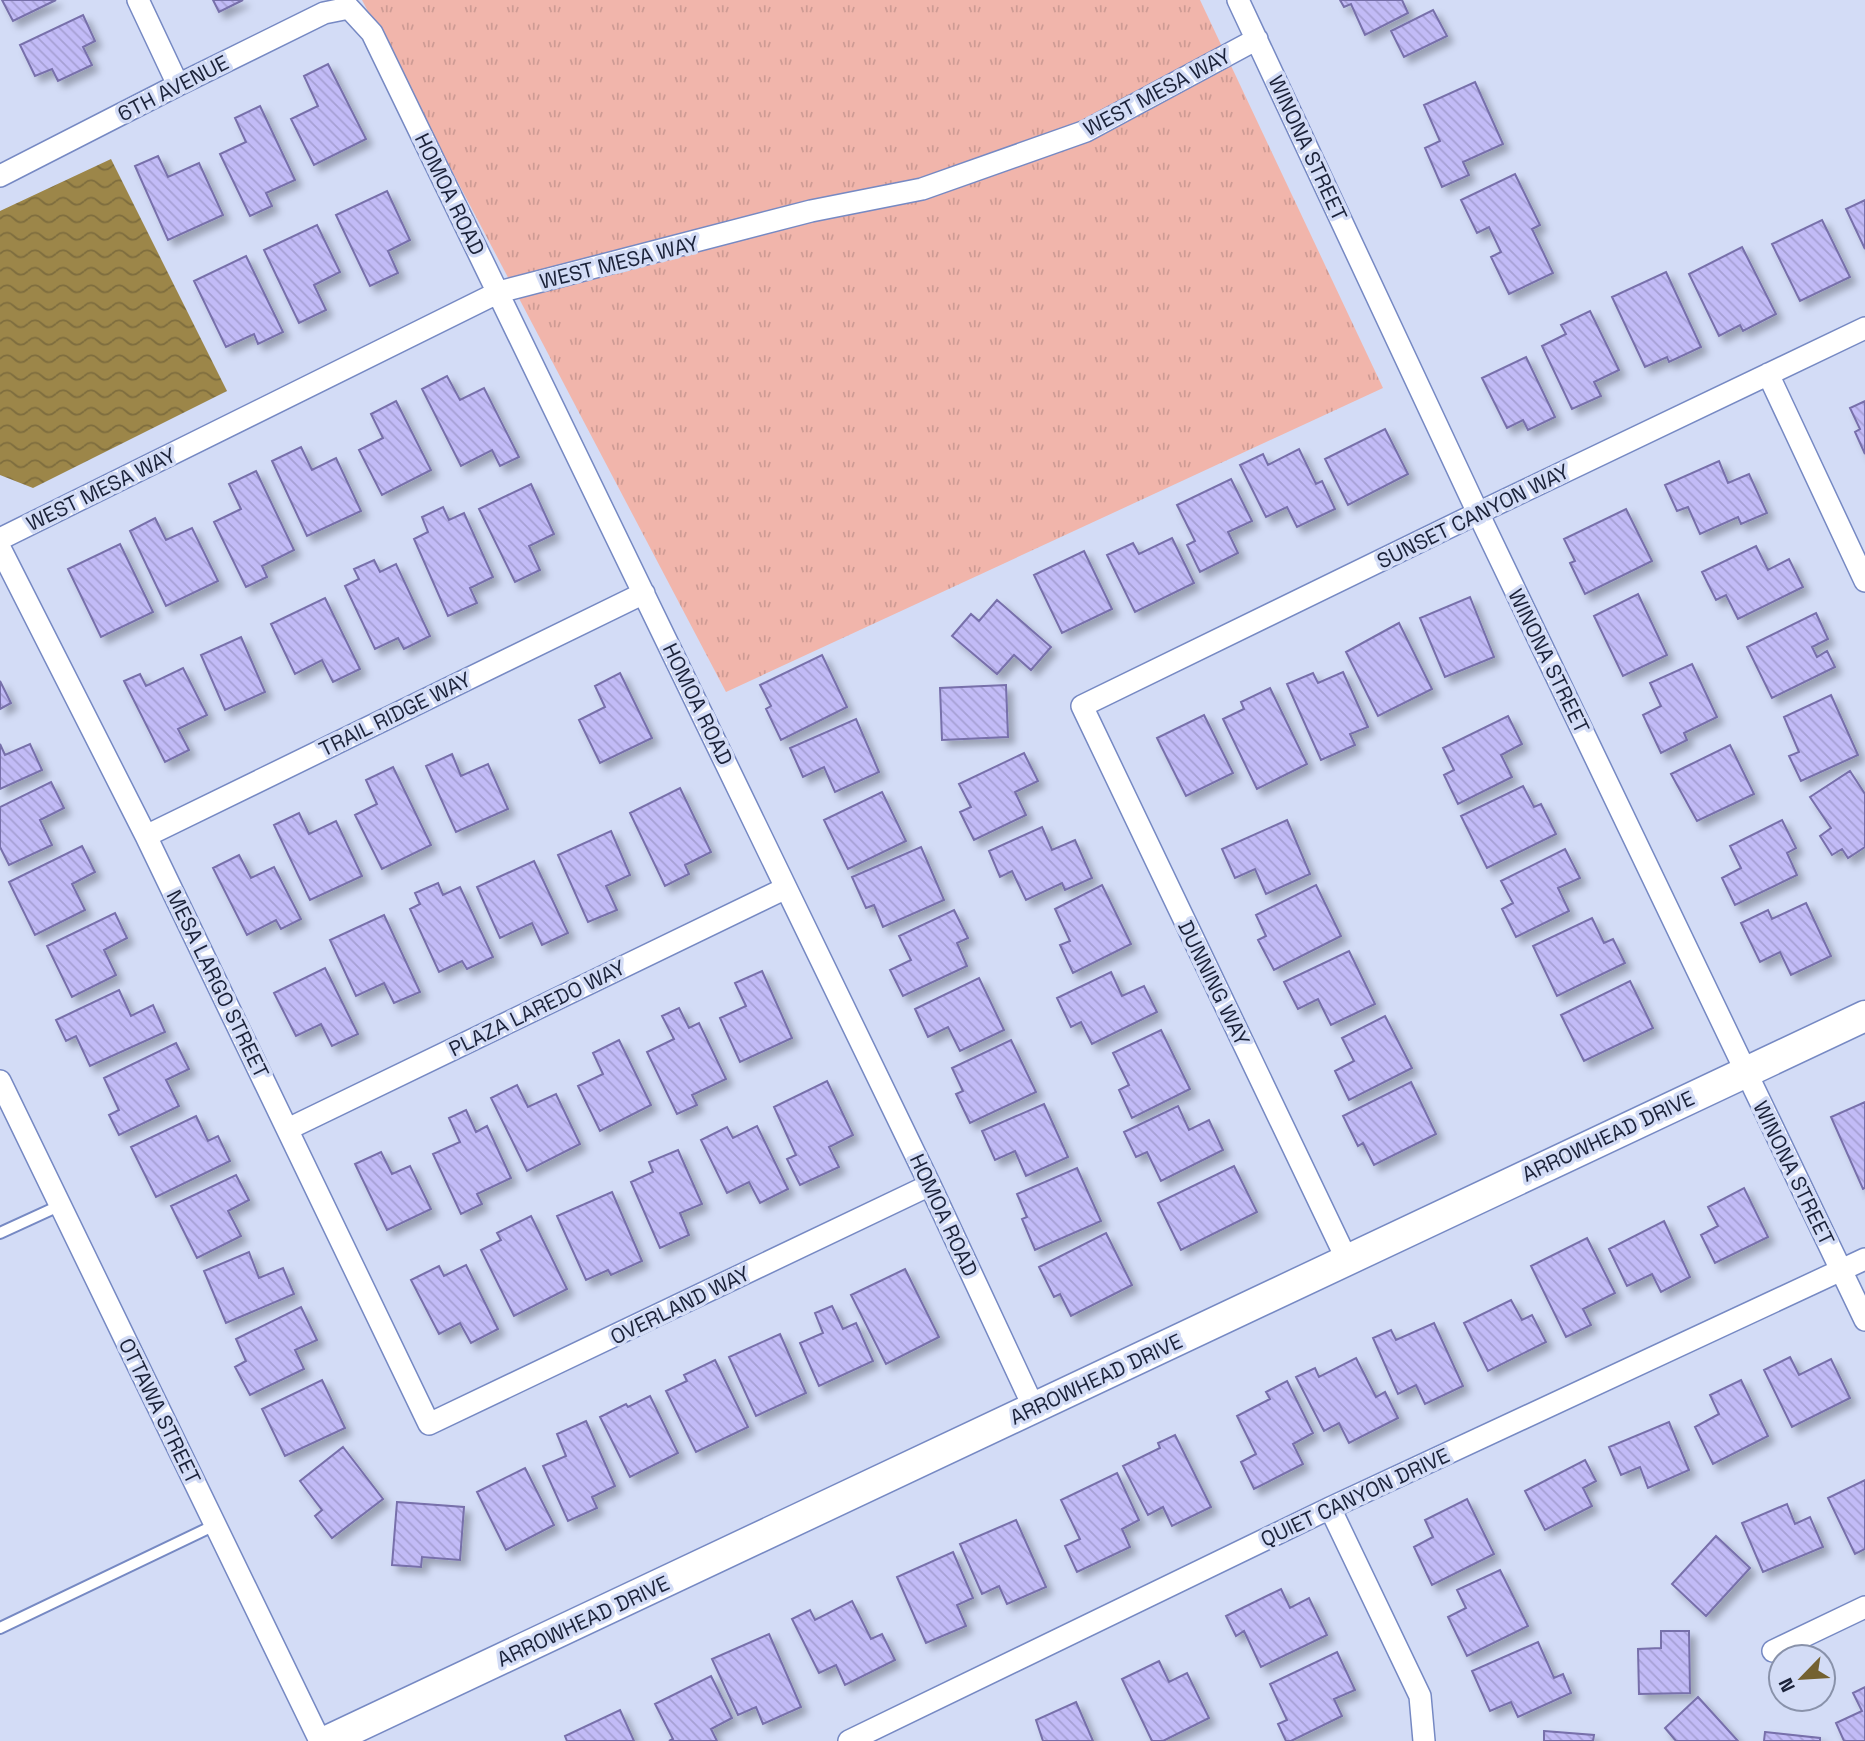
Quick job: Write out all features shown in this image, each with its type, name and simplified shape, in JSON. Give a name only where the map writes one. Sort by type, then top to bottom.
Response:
[{"type":"main road","name":"ARROWHEAD DRIVE","points":[[327,1741],[1865,1016]]},
{"type":"street","points":[[138,0],[178,85]]},
{"type":"street","name":"WINONA STREET","points":[[1238,0],[1478,513],[1865,1320]]},
{"type":"street","name":"6TH AVENUE","points":[[0,176],[324,13],[349,8]]},
{"type":"street","name":"HOMOA ROAD","points":[[349,8],[372,33],[499,292],[930,1185],[1034,1408]]},
{"type":"street","name":"WEST MESA WAY","points":[[0,539],[499,292],[811,211],[922,189],[1086,131],[1257,39]]},
{"type":"street","name":"SUNSET CANYON WAY","points":[[1082,706],[1865,328]]},
{"type":"street","points":[[1768,374],[1865,581]]},
{"type":"street","name":"MESA LARGO STREET","points":[[0,548],[146,836],[429,1424]]},
{"type":"street","name":"TRAIL RIDGE WAY","points":[[146,836],[644,593]]},
{"type":"street","name":"DUNNING WAY","points":[[1082,706],[1346,1260]]},
{"type":"street","name":"PLAZA LAREDO WAY","points":[[288,1129],[786,888]]},
{"type":"street","name":"OTTAWA STREET","points":[[0,1081],[320,1741]]},
{"type":"street","name":"OVERLAND WAY","points":[[429,1424],[930,1185]]},
{"type":"street","name":"QUIET CANYON DRIVE","points":[[849,1741],[1331,1508],[1865,1259]]},
{"type":"street","points":[[1331,1508],[1420,1696],[1424,1741]]},
{"type":"street","points":[[1790,1643],[1865,1607]]},
{"type":"lane","points":[[0,1233],[61,1205]]},
{"type":"lane","points":[[0,1628],[215,1525]]},
{"type":"green space","points":[[362,0],[1200,0],[1383,388],[726,692]]},
{"type":"water","points":[[111,159],[227,391],[33,488],[0,475],[0,211]]},
{"type":"building","points":[[2,0],[56,0],[13,21]]},
{"type":"building","points":[[213,0],[243,0],[219,12]]},
{"type":"building","points":[[1340,0],[1402,0],[1408,13],[1365,35],[1351,4],[1344,7]]},
{"type":"building","points":[[1433,10],[1447,36],[1404,57],[1391,31]]},
{"type":"building","points":[[83,15],[95,41],[83,47],[92,65],[58,81],[52,69],[35,76],[20,45]]},
{"type":"building","points":[[328,64],[366,139],[314,165],[291,119],[318,106],[304,76]]},
{"type":"building","points":[[1475,82],[1503,144],[1463,162],[1469,175],[1442,187],[1425,148],[1440,141],[1424,105]]},
{"type":"building","points":[[260,106],[295,180],[266,193],[272,206],[250,216],[220,154],[246,142],[235,118]]},
{"type":"building","points":[[158,156],[168,177],[199,163],[223,215],[168,240],[135,166]]},
{"type":"building","points":[[1515,174],[1540,225],[1532,229],[1553,273],[1509,294],[1491,257],[1501,252],[1489,227],[1477,233],[1461,200]]},
{"type":"building","points":[[387,191],[410,240],[388,251],[398,273],[370,286],[336,215]]},
{"type":"building","points":[[1865,200],[1865,249],[1846,209]]},
{"type":"building","points":[[1822,220],[1850,277],[1800,301],[1772,244]]},
{"type":"building","points":[[317,225],[340,272],[314,285],[326,310],[299,323],[264,250]]},
{"type":"building","points":[[1742,247],[1776,314],[1743,331],[1740,325],[1719,336],[1689,274]]},
{"type":"building","points":[[246,256],[283,332],[258,344],[254,334],[226,347],[194,281]]},
{"type":"building","points":[[1666,272],[1701,347],[1669,362],[1667,357],[1645,367],[1612,297]]},
{"type":"building","points":[[1590,311],[1619,370],[1594,382],[1601,396],[1572,409],[1542,346],[1566,334],[1561,325]]},
{"type":"building","points":[[1526,357],[1555,417],[1528,430],[1523,420],[1507,428],[1482,378]]},
{"type":"building","points":[[447,376],[460,400],[484,388],[519,457],[500,466],[492,450],[461,466],[422,389]]},
{"type":"building","points":[[396,401],[431,470],[382,495],[359,450],[383,438],[371,414]]},
{"type":"building","points":[[1865,401],[1865,454],[1855,432],[1860,429],[1850,408]]},
{"type":"building","points":[[1385,429],[1408,474],[1348,505],[1325,459]]},
{"type":"building","points":[[301,447],[312,470],[336,458],[361,511],[307,536],[272,461]]},
{"type":"building","points":[[1299,449],[1316,484],[1322,481],[1335,509],[1297,527],[1287,507],[1266,517],[1240,465],[1263,454],[1268,465]]},
{"type":"building","points":[[1719,461],[1728,483],[1749,474],[1767,513],[1741,524],[1738,517],[1700,534],[1688,507],[1677,511],[1665,485]]},
{"type":"building","points":[[256,471],[294,550],[262,566],[267,577],[246,587],[214,522],[241,509],[229,484]]},
{"type":"building","points":[[1231,479],[1252,521],[1228,532],[1238,553],[1200,572],[1187,545],[1195,541],[1177,505]]},
{"type":"building","points":[[531,484],[554,534],[529,546],[540,570],[515,582],[479,509]]},
{"type":"building","points":[[443,507],[449,520],[464,513],[493,577],[470,588],[477,603],[448,616],[414,539],[428,532],[422,517]]},
{"type":"building","points":[[1626,509],[1652,561],[1585,594],[1570,563],[1575,561],[1564,539]]},
{"type":"building","points":[[155,518],[166,540],[192,528],[218,581],[166,606],[130,531]]},
{"type":"building","points":[[1172,538],[1194,583],[1135,612],[1107,555],[1133,543],[1139,554]]},
{"type":"building","points":[[120,544],[153,612],[101,637],[68,569]]},
{"type":"building","points":[[1756,546],[1768,570],[1789,559],[1803,587],[1738,619],[1726,595],[1716,600],[1702,572]]},
{"type":"building","points":[[1084,551],[1112,609],[1062,633],[1034,575]]},
{"type":"building","points":[[374,560],[380,572],[396,564],[430,636],[404,649],[398,638],[375,649],[345,586],[359,579],[354,569]]},
{"type":"building","points":[[1638,594],[1667,655],[1623,676],[1594,616]]},
{"type":"building","points":[[1470,597],[1494,657],[1445,677],[1420,618]]},
{"type":"building","points":[[325,598],[360,669],[333,682],[322,660],[295,674],[271,624]]},
{"type":"building","points":[[997,600],[1051,647],[1031,670],[1014,655],[997,674],[952,636],[971,614],[979,621]]},
{"type":"building","points":[[1816,613],[1828,639],[1812,647],[1817,657],[1827,651],[1835,667],[1772,698],[1747,647]]},
{"type":"building","points":[[1399,623],[1432,689],[1378,716],[1346,652]]},
{"type":"building","points":[[241,637],[265,692],[225,710],[201,655]]},
{"type":"building","points":[[822,655],[847,707],[781,740],[766,709],[771,706],[760,685]]},
{"type":"building","points":[[1692,664],[1717,717],[1684,733],[1687,740],[1661,753],[1643,715],[1661,706],[1650,683]]},
{"type":"building","points":[[183,668],[207,715],[178,729],[189,750],[165,762],[124,681],[140,674],[146,686]]},
{"type":"building","points":[[1343,672],[1368,727],[1350,734],[1355,745],[1321,760],[1287,684],[1313,673],[1318,683]]},
{"type":"building","points":[[620,673],[652,738],[600,763],[579,720],[605,707],[595,686]]},
{"type":"building","points":[[0,681],[11,703],[0,709]]},
{"type":"building","points":[[1006,685],[1008,737],[942,740],[940,688]]},
{"type":"building","points":[[1270,688],[1307,764],[1257,789],[1223,719],[1244,709],[1241,702]]},
{"type":"building","points":[[1831,695],[1858,755],[1801,781],[1789,756],[1799,752],[1784,717]]},
{"type":"building","points":[[1204,715],[1233,773],[1186,796],[1157,738]]},
{"type":"building","points":[[1508,716],[1522,744],[1501,755],[1512,777],[1458,804],[1444,775],[1454,770],[1443,748]]},
{"type":"building","points":[[856,719],[879,772],[835,792],[824,767],[803,777],[790,748]]},
{"type":"building","points":[[0,744],[5,755],[30,744],[42,770],[0,789]]},
{"type":"building","points":[[1730,745],[1754,794],[1697,821],[1671,774]]},
{"type":"building","points":[[1024,753],[1038,781],[1015,792],[1026,815],[974,840],[960,812],[971,807],[959,784]]},
{"type":"building","points":[[452,754],[461,776],[488,764],[508,809],[456,832],[426,766]]},
{"type":"building","points":[[393,767],[431,845],[382,869],[355,815],[377,804],[366,780]]},
{"type":"building","points":[[1850,771],[1865,794],[1865,847],[1848,858],[1842,849],[1832,855],[1820,836],[1831,828],[1810,797]]},
{"type":"building","points":[[51,782],[64,808],[40,820],[52,845],[9,865],[0,847],[0,807]]},
{"type":"building","points":[[1523,786],[1534,807],[1541,804],[1556,834],[1487,868],[1461,816]]},
{"type":"building","points":[[680,788],[711,852],[685,865],[689,874],[665,886],[630,813]]},
{"type":"building","points":[[882,792],[906,841],[848,869],[824,820]]},
{"type":"building","points":[[299,813],[309,834],[336,821],[362,876],[310,900],[274,825]]},
{"type":"building","points":[[1287,820],[1310,874],[1266,894],[1255,869],[1235,878],[1222,849]]},
{"type":"building","points":[[1782,820],[1796,848],[1787,853],[1797,875],[1735,905],[1722,878],[1741,868],[1730,846]]},
{"type":"building","points":[[1042,827],[1052,850],[1075,840],[1092,878],[1065,890],[1062,883],[1026,900],[1012,871],[1000,877],[989,851]]},
{"type":"building","points":[[611,831],[630,875],[606,886],[617,910],[588,922],[558,855]]},
{"type":"building","points":[[82,846],[95,872],[72,884],[85,910],[35,935],[9,882]]},
{"type":"building","points":[[921,847],[944,900],[883,927],[874,905],[866,908],[852,877]]},
{"type":"building","points":[[1565,849],[1580,878],[1558,888],[1569,911],[1516,937],[1502,909],[1513,903],[1501,881]]},
{"type":"building","points":[[239,855],[251,878],[274,867],[301,919],[281,929],[276,920],[247,935],[213,868]]},
{"type":"building","points":[[534,861],[568,933],[542,945],[532,923],[500,938],[477,887]]},
{"type":"building","points":[[438,883],[443,895],[460,887],[493,957],[467,969],[462,961],[439,972],[410,909],[420,904],[415,893]]},
{"type":"building","points":[[1102,885],[1131,944],[1073,973],[1060,945],[1070,941],[1055,909]]},
{"type":"building","points":[[1316,885],[1341,936],[1274,970],[1258,940],[1266,936],[1256,915]]},
{"type":"building","points":[[1806,903],[1831,956],[1791,975],[1780,952],[1760,962],[1741,923],[1768,910],[1772,919]]},
{"type":"building","points":[[954,910],[968,938],[957,943],[967,966],[903,996],[890,970],[911,960],[899,936]]},
{"type":"building","points":[[115,913],[127,938],[104,950],[116,975],[72,997],[47,946]]},
{"type":"building","points":[[384,915],[420,992],[394,1003],[384,983],[356,996],[330,940]]},
{"type":"building","points":[[1592,918],[1604,943],[1613,939],[1625,963],[1557,996],[1533,946]]},
{"type":"building","points":[[1349,951],[1375,1004],[1331,1025],[1318,999],[1298,1009],[1284,982]]},
{"type":"building","points":[[325,968],[358,1034],[332,1046],[321,1024],[296,1036],[274,993]]},
{"type":"building","points":[[762,971],[792,1038],[740,1062],[720,1018],[746,1006],[735,983]]},
{"type":"building","points":[[1111,972],[1122,996],[1144,986],[1157,1012],[1092,1044],[1081,1022],[1071,1027],[1057,998]]},
{"type":"building","points":[[979,978],[1004,1030],[960,1051],[948,1027],[928,1037],[915,1009]]},
{"type":"building","points":[[1630,981],[1653,1028],[1584,1061],[1561,1015]]},
{"type":"building","points":[[119,990],[131,1016],[153,1005],[165,1032],[90,1066],[76,1036],[66,1041],[56,1020]]},
{"type":"building","points":[[679,1008],[689,1028],[699,1023],[726,1079],[692,1095],[697,1105],[677,1114],[647,1052],[674,1039],[662,1016]]},
{"type":"building","points":[[1385,1016],[1412,1068],[1349,1100],[1335,1071],[1354,1061],[1342,1038]]},
{"type":"building","points":[[1161,1030],[1190,1089],[1132,1118],[1119,1090],[1129,1085],[1113,1053]]},
{"type":"building","points":[[619,1040],[651,1105],[600,1131],[578,1086],[603,1074],[593,1053]]},
{"type":"building","points":[[1011,1040],[1036,1092],[970,1123],[956,1094],[963,1091],[952,1068]]},
{"type":"building","points":[[176,1043],[189,1069],[166,1080],[179,1106],[119,1135],[109,1115],[119,1110],[104,1078]]},
{"type":"building","points":[[827,1081],[853,1135],[829,1147],[839,1167],[800,1185],[787,1159],[796,1155],[774,1107]]},
{"type":"building","points":[[1411,1082],[1436,1134],[1374,1165],[1363,1143],[1358,1146],[1343,1116]]},
{"type":"building","points":[[517,1085],[528,1107],[556,1094],[580,1144],[527,1171],[491,1098]]},
{"type":"building","points":[[1865,1102],[1865,1188],[1863,1189],[1831,1117]]},
{"type":"building","points":[[1044,1104],[1068,1157],[1026,1176],[1015,1151],[995,1160],[982,1131]]},
{"type":"building","points":[[1178,1106],[1189,1130],[1209,1120],[1223,1150],[1161,1181],[1147,1152],[1136,1157],[1124,1132]]},
{"type":"building","points":[[466,1110],[476,1132],[487,1126],[511,1178],[477,1194],[482,1204],[461,1214],[433,1154],[460,1142],[449,1118]]},
{"type":"building","points":[[196,1116],[208,1141],[218,1136],[230,1161],[156,1197],[131,1147]]},
{"type":"building","points":[[757,1126],[788,1189],[760,1203],[749,1182],[727,1193],[701,1140],[727,1127],[733,1138]]},
{"type":"building","points":[[678,1150],[702,1204],[680,1213],[689,1235],[660,1248],[631,1182],[653,1172],[649,1162]]},
{"type":"building","points":[[381,1152],[392,1174],[410,1166],[431,1209],[387,1230],[355,1164]]},
{"type":"building","points":[[1234,1166],[1257,1212],[1181,1250],[1158,1203]]},
{"type":"building","points":[[1077,1168],[1101,1221],[1035,1250],[1022,1219],[1027,1217],[1017,1194]]},
{"type":"building","points":[[236,1175],[249,1200],[228,1211],[241,1236],[197,1258],[171,1206]]},
{"type":"building","points":[[1744,1188],[1768,1237],[1715,1263],[1701,1235],[1718,1226],[1708,1207]]},
{"type":"building","points":[[612,1192],[642,1261],[611,1275],[608,1270],[586,1280],[557,1216]]},
{"type":"building","points":[[531,1216],[567,1289],[514,1316],[481,1250],[501,1240],[497,1233]]},
{"type":"building","points":[[1664,1221],[1690,1277],[1661,1292],[1652,1274],[1627,1286],[1609,1249]]},
{"type":"building","points":[[1106,1233],[1132,1285],[1071,1316],[1060,1294],[1054,1297],[1039,1267]]},
{"type":"building","points":[[1587,1238],[1615,1293],[1583,1309],[1591,1325],[1566,1337],[1531,1266]]},
{"type":"building","points":[[249,1252],[259,1278],[283,1268],[294,1294],[226,1323],[204,1271]]},
{"type":"building","points":[[466,1265],[498,1329],[471,1343],[460,1323],[439,1334],[411,1280],[439,1266],[444,1276]]},
{"type":"building","points":[[905,1269],[939,1337],[886,1364],[851,1295]]},
{"type":"building","points":[[1511,1300],[1522,1320],[1532,1315],[1546,1342],[1488,1371],[1464,1323]]},
{"type":"building","points":[[832,1306],[843,1329],[856,1323],[873,1361],[819,1386],[800,1343],[823,1333],[815,1313]]},
{"type":"building","points":[[301,1307],[317,1340],[295,1350],[304,1369],[250,1395],[235,1367],[246,1361],[236,1339]]},
{"type":"building","points":[[1434,1323],[1463,1386],[1425,1404],[1416,1385],[1398,1394],[1373,1338],[1391,1330],[1396,1340]]},
{"type":"building","points":[[780,1334],[806,1393],[756,1416],[729,1357]]},
{"type":"building","points":[[1790,1357],[1799,1375],[1831,1359],[1850,1398],[1792,1427],[1764,1370]]},
{"type":"building","points":[[1356,1358],[1376,1397],[1385,1392],[1398,1418],[1349,1443],[1339,1423],[1324,1431],[1296,1377],[1315,1368],[1319,1377]]},
{"type":"building","points":[[715,1360],[748,1427],[696,1452],[666,1391],[687,1381],[684,1375]]},
{"type":"building","points":[[322,1380],[345,1428],[285,1456],[262,1409]]},
{"type":"building","points":[[1741,1380],[1768,1436],[1713,1464],[1695,1427],[1719,1414],[1710,1395]]},
{"type":"building","points":[[1287,1381],[1313,1433],[1293,1444],[1303,1464],[1254,1489],[1241,1462],[1256,1454],[1237,1416],[1270,1399],[1266,1392]]},
{"type":"building","points":[[650,1396],[678,1453],[630,1477],[600,1417]]},
{"type":"building","points":[[586,1421],[615,1486],[592,1497],[597,1508],[568,1521],[543,1466],[566,1456],[557,1434]]},
{"type":"building","points":[[1669,1422],[1689,1470],[1648,1488],[1640,1467],[1621,1475],[1609,1447]]},
{"type":"building","points":[[1175,1435],[1211,1507],[1172,1526],[1163,1507],[1148,1515],[1123,1466],[1160,1448],[1158,1443]]},
{"type":"building","points":[[343,1447],[383,1499],[332,1538],[315,1516],[322,1510],[300,1481]]},
{"type":"building","points":[[1585,1460],[1596,1481],[1583,1488],[1592,1506],[1545,1530],[1525,1491]]},
{"type":"building","points":[[525,1468],[554,1525],[506,1550],[477,1492]]},
{"type":"building","points":[[1117,1473],[1139,1520],[1122,1529],[1130,1547],[1077,1572],[1065,1546],[1080,1539],[1061,1500]]},
{"type":"building","points":[[1865,1480],[1865,1549],[1855,1554],[1828,1498]]},
{"type":"building","points":[[1467,1499],[1494,1554],[1432,1585],[1414,1547],[1433,1537],[1425,1520]]},
{"type":"building","points":[[397,1502],[464,1507],[460,1560],[422,1557],[421,1567],[392,1565]]},
{"type":"building","points":[[1787,1504],[1795,1524],[1810,1517],[1823,1547],[1763,1572],[1742,1523]]},
{"type":"building","points":[[1016,1520],[1046,1587],[1007,1604],[999,1586],[982,1594],[960,1544]]},
{"type":"building","points":[[1716,1536],[1750,1568],[1706,1616],[1672,1584]]},
{"type":"building","points":[[953,1552],[973,1598],[957,1605],[966,1626],[926,1643],[897,1577]]},
{"type":"building","points":[[1500,1570],[1528,1626],[1467,1656],[1448,1617],[1466,1608],[1457,1590]]},
{"type":"building","points":[[1281,1589],[1290,1608],[1309,1598],[1327,1635],[1261,1667],[1244,1631],[1236,1636],[1226,1616]]},
{"type":"building","points":[[852,1601],[871,1639],[882,1634],[895,1660],[845,1685],[836,1665],[819,1673],[792,1619],[810,1610],[815,1620]]},
{"type":"building","points":[[1661,1631],[1689,1631],[1690,1693],[1639,1694],[1638,1649],[1661,1648]]},
{"type":"building","points":[[769,1634],[801,1707],[763,1724],[756,1707],[738,1715],[712,1659]]},
{"type":"building","points":[[1538,1642],[1554,1678],[1563,1674],[1571,1693],[1518,1717],[1511,1702],[1490,1711],[1472,1671]]},
{"type":"building","points":[[1337,1652],[1355,1690],[1334,1699],[1342,1716],[1286,1741],[1278,1724],[1287,1720],[1270,1684]]},
{"type":"building","points":[[1159,1661],[1169,1682],[1187,1673],[1209,1718],[1163,1741],[1152,1741],[1122,1679]]},
{"type":"building","points":[[711,1676],[732,1718],[711,1729],[717,1741],[669,1741],[673,1739],[655,1704]]},
{"type":"building","points":[[1865,1687],[1865,1741],[1844,1741],[1836,1723],[1862,1711],[1853,1693]]},
{"type":"building","points":[[1698,1697],[1738,1741],[1676,1741],[1665,1728]]},
{"type":"building","points":[[1076,1702],[1093,1741],[1043,1741],[1036,1720]]},
{"type":"building","points":[[620,1710],[634,1741],[567,1741],[565,1736]]},
{"type":"building","points":[[1544,1731],[1594,1735],[1593,1741],[1544,1741]]},
{"type":"building","points":[[1765,1732],[1820,1738],[1820,1741],[1764,1741]]}]
